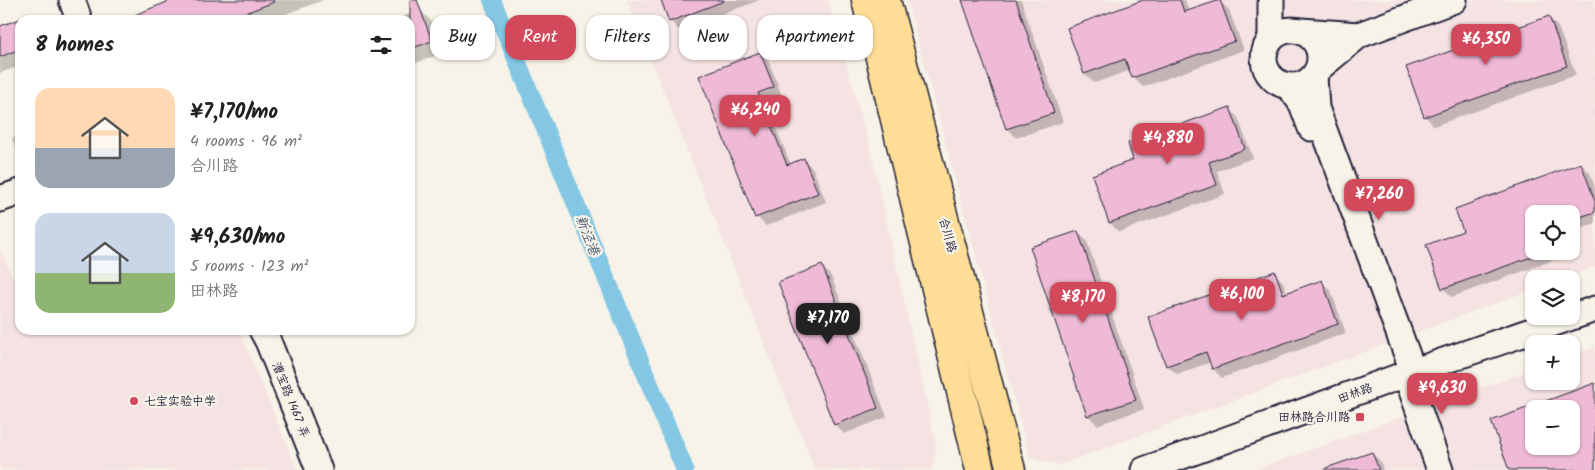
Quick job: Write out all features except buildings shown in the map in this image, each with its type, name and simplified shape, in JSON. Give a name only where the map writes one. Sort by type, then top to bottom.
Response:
[{"type":"main road","name":"合川路","points":[[866,0],[980,470]]},
{"type":"main road","name":"合川路","points":[[886,0],[1011,470]]},
{"type":"street","points":[[72,0],[77,15]]},
{"type":"street","points":[[1271,0],[1299,30],[1316,42],[1321,59],[1317,72],[1316,108],[1440,470]]},
{"type":"street","points":[[1271,0],[1271,39]]},
{"type":"street","points":[[1359,35],[1299,30],[1283,31],[1271,39],[1264,52],[1266,70],[1280,84],[1299,86],[1359,35],[1454,0]]},
{"type":"street","points":[[1289,86],[1302,104],[1406,374]]},
{"type":"street","points":[[0,199],[15,194]]},
{"type":"street","name":"田林路","points":[[1144,470],[1406,374],[1595,309]]},
{"type":"street","name":"漕宝路 1467 弄","points":[[264,335],[319,470]]},
{"type":"shaded area","points":[[627,0],[828,0],[832,15],[757,15],[757,60],[845,60],[870,148],[936,445],[932,470],[815,470],[651,60],[669,60],[669,15],[633,15]]},
{"type":"shaded area","points":[[907,0],[1595,0],[1595,267],[1580,273],[1580,270],[1525,270],[1525,292],[1059,465],[1030,458]]},
{"type":"shaded area","name":"七宝实验中学","points":[[0,249],[15,283],[15,335],[241,335],[297,470],[0,470]]},
{"type":"shaded area","points":[[1595,347],[1595,470],[1255,470],[1525,372],[1525,390],[1580,390],[1580,353]]},
{"type":"waterway","name":"新泾港","points":[[492,0],[685,470]]},
{"type":"place","name":"七宝实验中学","points":[[134,401]]},
{"type":"place","name":"田林路合川路","points":[[1360,417]]}]
